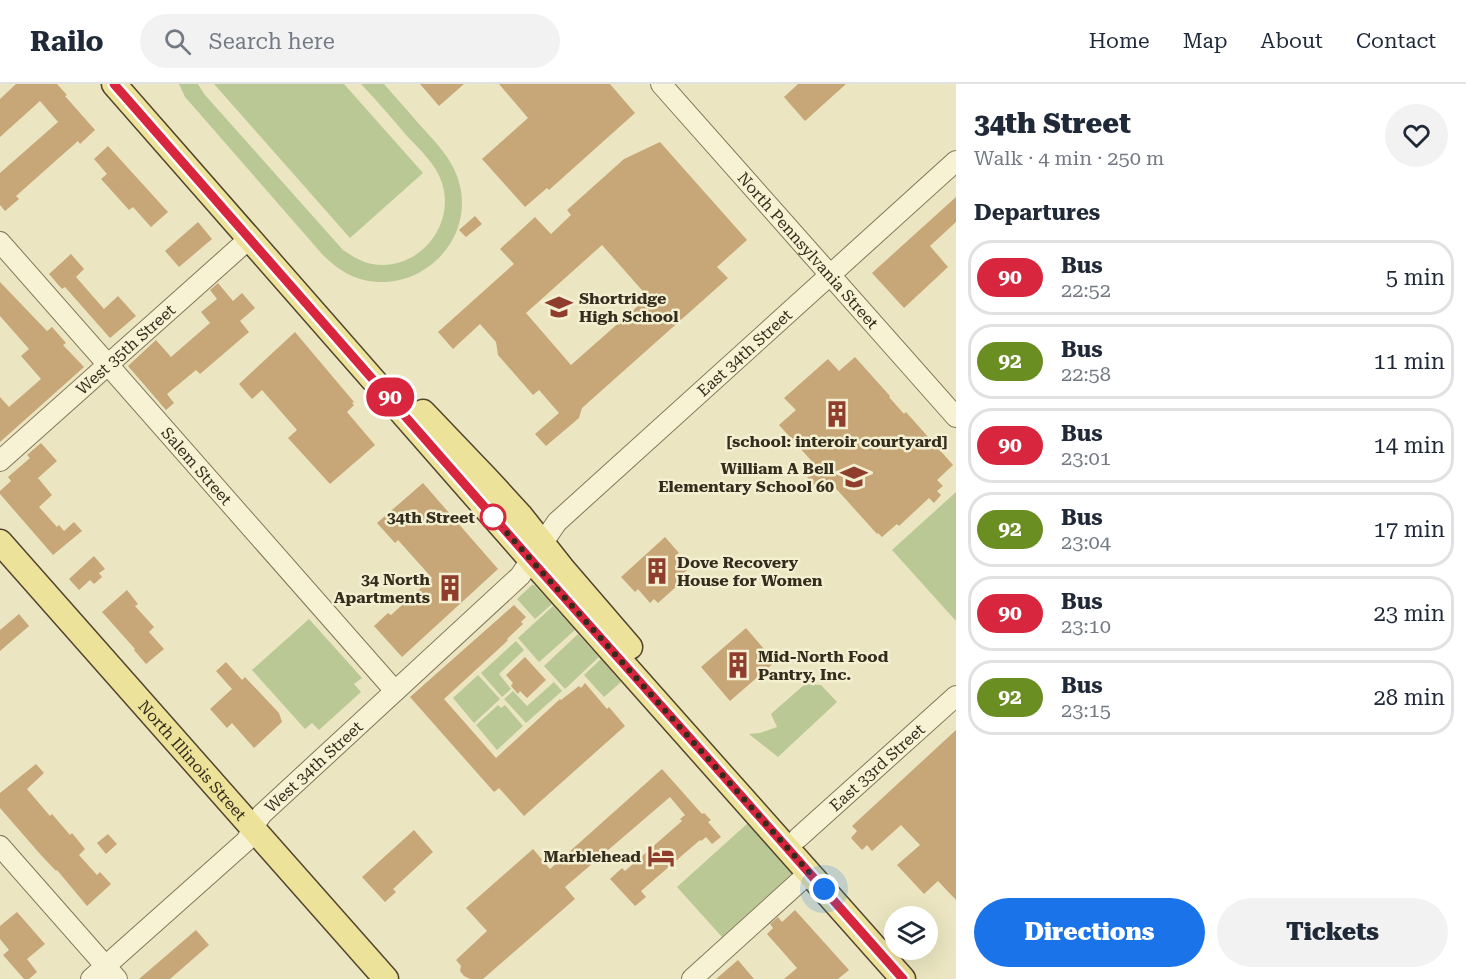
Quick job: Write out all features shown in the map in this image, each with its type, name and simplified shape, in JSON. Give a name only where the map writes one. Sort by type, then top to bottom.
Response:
[{"type":"main road","points":[[114,84],[250,238],[537,552],[647,667],[884,936]]},
{"type":"main road","points":[[134,84],[416,405],[488,478],[520,515],[537,552],[809,873],[903,979]]},
{"type":"main road","name":"North Illinois Street","points":[[0,542],[386,979]]},
{"type":"main road","points":[[905,960],[922,979]]},
{"type":"street","name":"North Pennsylvania Street","points":[[661,84],[956,417]]},
{"type":"street","name":"East 34th Street","points":[[537,552],[557,522],[956,161]]},
{"type":"street","name":"West 35th Street","points":[[0,461],[250,238]]},
{"type":"street","name":"Salem Street","points":[[0,242],[395,691]]},
{"type":"street","name":"West 34th Street","points":[[90,979],[111,972],[246,841],[262,814],[520,576],[537,552]]},
{"type":"street","name":"East 33rd Street","points":[[798,838],[956,696]]},
{"type":"street","points":[[0,846],[111,972]]},
{"type":"street","points":[[692,979],[809,873]]},
{"type":"green space","points":[[179,84],[198,84],[205,95],[343,250],[368,263],[389,265],[404,261],[429,243],[438,230],[445,199],[442,183],[432,163],[361,84],[384,84],[444,153],[458,177],[462,207],[458,226],[450,244],[438,259],[422,271],[404,279],[385,282],[364,280],[346,273],[322,254],[185,97]]},
{"type":"green space","points":[[214,84],[344,84],[423,173],[350,238]]},
{"type":"green space","points":[[956,492],[956,621],[892,550]]},
{"type":"green space","points":[[532,585],[552,604],[535,619],[517,599]]},
{"type":"green space","points":[[553,606],[575,630],[539,662],[518,638]]},
{"type":"green space","points":[[309,619],[362,678],[354,684],[361,692],[319,730],[312,723],[305,729],[252,670]]},
{"type":"green space","points":[[578,634],[599,657],[565,689],[544,666]]},
{"type":"green space","points":[[516,641],[524,650],[499,674],[511,689],[502,697],[481,673]]},
{"type":"green space","points":[[601,659],[621,682],[604,697],[584,675]]},
{"type":"green space","points":[[478,675],[500,699],[474,723],[453,698]]},
{"type":"green space","points":[[554,682],[562,691],[526,723],[504,699],[513,691],[527,706]]},
{"type":"green space","points":[[805,684],[821,685],[837,702],[778,757],[749,734],[777,727],[771,714]]},
{"type":"green space","points":[[498,705],[501,708],[505,705],[523,726],[497,750],[476,725]]},
{"type":"green space","points":[[748,823],[793,873],[722,937],[677,887]]},
{"type":"building","points":[[16,84],[57,84],[95,130],[80,144],[78,141],[16,196],[19,199],[5,211],[0,205],[0,173],[58,122],[40,101],[0,137],[0,99]]},
{"type":"building","points":[[420,84],[464,84],[439,106]]},
{"type":"building","points":[[499,84],[610,84],[635,113],[549,190],[547,188],[525,207],[482,159],[528,118]]},
{"type":"building","points":[[798,84],[846,84],[805,121],[784,97]]},
{"type":"building","points":[[660,142],[747,240],[717,267],[728,278],[582,408],[579,418],[546,446],[535,434],[559,413],[539,390],[533,395],[498,355],[496,342],[480,324],[453,349],[438,332],[514,264],[500,249],[535,217],[551,234],[571,215],[567,210],[624,159]],"holes":[[[602,245],[648,297],[571,365],[526,313]]]},
{"type":"building","points":[[108,146],[168,212],[151,227],[133,207],[129,210],[101,179],[107,174],[94,159]]},
{"type":"building","points":[[956,197],[956,222],[930,246],[948,267],[904,308],[872,273]]},
{"type":"building","points":[[475,216],[482,224],[466,237],[459,230]]},
{"type":"building","points":[[198,222],[212,239],[179,267],[165,251]]},
{"type":"building","points":[[71,254],[84,269],[76,277],[104,309],[118,296],[136,316],[110,338],[65,287],[62,289],[49,274]]},
{"type":"building","points":[[0,282],[47,331],[52,327],[66,343],[63,345],[84,367],[0,442],[0,397],[9,407],[41,379],[21,356],[29,349],[0,316]]},
{"type":"building","points":[[218,283],[233,301],[242,293],[255,308],[240,321],[249,332],[200,374],[196,370],[167,394],[174,403],[166,410],[128,366],[156,340],[171,357],[210,323],[201,312],[217,299],[210,290]]},
{"type":"building","points":[[295,332],[354,402],[347,412],[375,445],[330,484],[288,438],[297,430],[262,390],[252,399],[239,384]]},
{"type":"building","name":"William A Bell Elementary School 60","points":[[855,357],[904,414],[906,412],[953,465],[937,480],[943,486],[937,491],[941,495],[934,503],[929,498],[899,526],[897,524],[882,537],[831,483],[828,486],[822,479],[815,486],[807,478],[818,468],[779,425],[796,410],[784,398],[828,359],[839,371]]},
{"type":"building","points":[[41,443],[57,461],[38,478],[52,495],[39,507],[57,527],[59,525],[64,531],[74,522],[82,531],[53,555],[0,494],[0,491],[11,481],[8,477],[30,458],[27,455]]},
{"type":"building","name":"34 North Apartments","points":[[423,483],[498,569],[402,657],[374,626],[388,613],[391,615],[432,578],[398,540],[395,543],[377,523]]},
{"type":"building","name":"Dove Recovery House for Women","points":[[665,537],[679,553],[676,555],[688,569],[684,573],[687,577],[658,603],[654,599],[650,603],[638,589],[635,592],[621,577]]},
{"type":"building","points":[[94,556],[105,569],[99,573],[102,577],[94,584],[90,580],[79,590],[69,579]]},
{"type":"building","points":[[127,590],[138,604],[135,606],[154,627],[149,632],[164,649],[146,664],[102,612]]},
{"type":"building","points":[[514,605],[526,617],[521,622],[523,624],[444,699],[496,758],[560,699],[579,686],[581,688],[585,683],[625,726],[524,816],[499,788],[494,792],[410,697]]},
{"type":"building","points":[[19,614],[29,626],[0,651],[0,630]]},
{"type":"building","name":"Mid-North Food Pantry, Inc.","points":[[746,628],[775,662],[730,701],[701,667]]},
{"type":"building","points":[[525,657],[546,680],[527,698],[520,691],[518,694],[506,675]]},
{"type":"building","points":[[226,662],[242,680],[245,677],[279,713],[282,722],[254,748],[232,723],[227,728],[210,709],[232,689],[216,671]]},
{"type":"building","points":[[956,730],[956,900],[938,881],[924,894],[897,865],[920,845],[901,825],[872,851],[867,845],[862,850],[851,838],[857,831],[852,826]]},
{"type":"building","points":[[36,764],[44,773],[27,789],[50,816],[52,814],[85,849],[79,855],[97,875],[100,872],[111,884],[87,906],[0,808],[0,793]]},
{"type":"building","points":[[662,769],[702,814],[704,813],[711,820],[708,822],[721,837],[712,844],[706,837],[700,840],[641,891],[646,897],[635,906],[610,879],[622,868],[625,871],[682,821],[680,819],[685,815],[670,797],[565,887],[575,899],[483,979],[470,979],[464,976],[456,960],[487,931],[466,908],[533,849],[550,869]]},
{"type":"building","points":[[414,830],[433,852],[393,889],[396,892],[385,902],[362,877]]},
{"type":"building","points":[[108,834],[117,844],[106,854],[97,843]]},
{"type":"building","points":[[795,910],[849,970],[838,979],[784,979],[797,968],[767,934],[773,928],[770,924],[778,917],[782,922]]},
{"type":"building","points":[[17,912],[45,944],[27,959],[37,972],[29,979],[24,979],[3,955],[9,950],[0,939],[0,926]]},
{"type":"building","points":[[196,930],[209,945],[170,979],[139,979]]},
{"type":"building","points":[[738,960],[754,979],[716,979]]},
{"type":"bus line","name":"90","points":[[114,84],[531,560],[903,979]]},
{"type":"place","name":"Shortridge High School","points":[[559,307]]},
{"type":"place","name":"[school: interoir courtyard]","points":[[837,414]]},
{"type":"place","name":"William A Bell Elementary School 60","points":[[854,477]]},
{"type":"place","name":"34th Street","points":[[493,517]]},
{"type":"place","name":"Dove Recovery House for Women","points":[[657,571]]},
{"type":"place","name":"34 North Apartments","points":[[450,588]]},
{"type":"place","name":"Mid-North Food Pantry, Inc.","points":[[738,665]]},
{"type":"place","name":"Marblehead","points":[[661,856]]},
{"type":"route","points":[[493,517],[824,889]]}]
